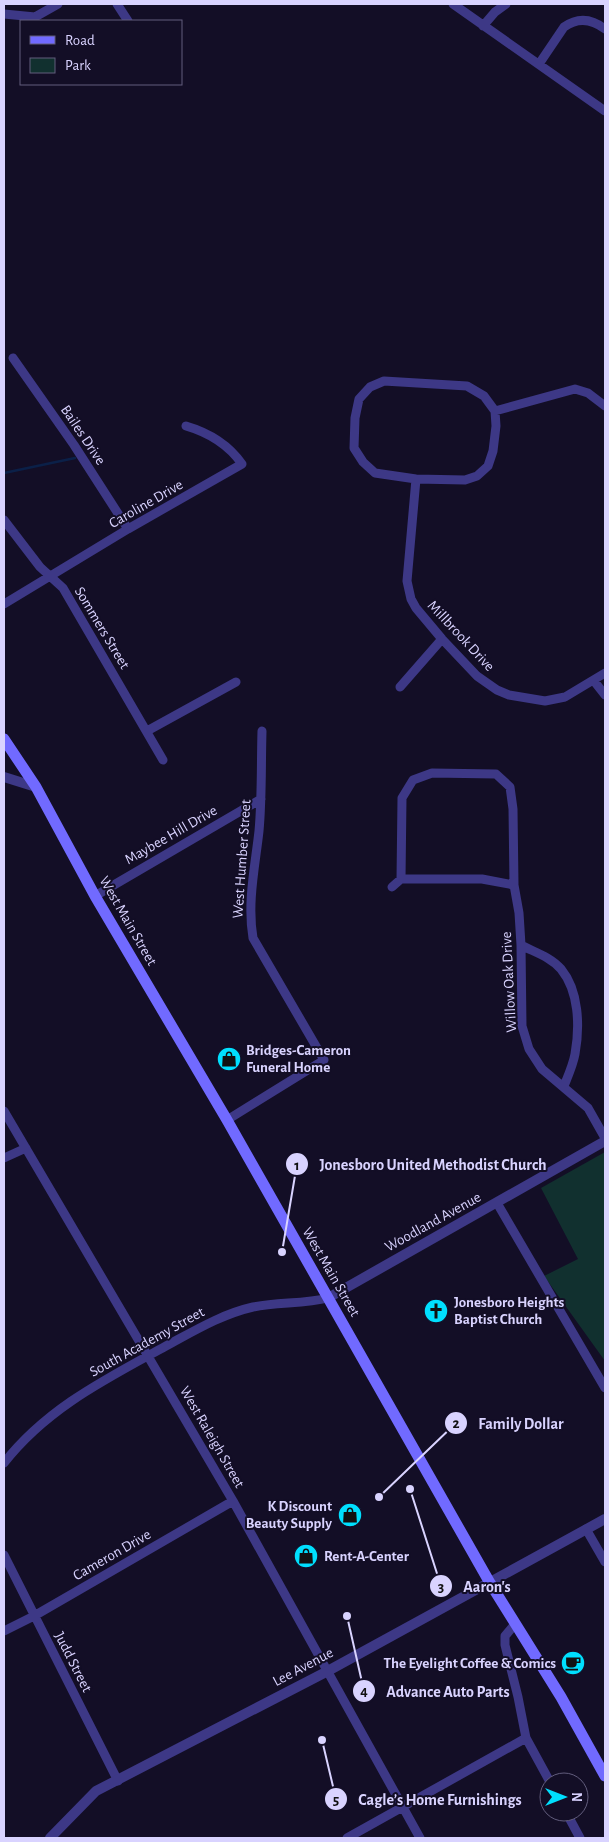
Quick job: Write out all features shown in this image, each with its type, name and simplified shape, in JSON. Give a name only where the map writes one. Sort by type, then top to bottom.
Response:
[{"type":"main road","name":"West Main Street","points":[[4,739],[36,787],[95,896],[227,1120],[490,1583],[561,1697],[605,1776]]},
{"type":"street","points":[[4,14],[34,18],[58,4]]},
{"type":"street","points":[[117,4],[127,20]]},
{"type":"street","points":[[453,4],[605,111]]},
{"type":"street","points":[[484,26],[495,12],[506,4]]},
{"type":"street","points":[[540,64],[564,28],[569,24],[588,20],[597,23],[605,29]]},
{"type":"street","name":"Bailes Drive","points":[[13,358],[74,445],[128,528]]},
{"type":"street","points":[[384,381],[468,386],[484,396],[495,411],[496,426],[493,451],[488,466],[477,476],[465,480],[416,479],[375,473],[363,462],[354,448],[355,418],[359,399],[370,387],[384,381]]},
{"type":"street","points":[[495,411],[575,389],[588,393],[605,406]]},
{"type":"street","name":"Caroline Drive","points":[[4,604],[128,528],[242,464],[230,449],[218,440],[186,426]]},
{"type":"street","name":"Millbrook Drive","points":[[416,479],[407,581],[408,590],[416,608],[442,639],[482,680],[509,695],[540,700],[556,700],[566,697],[594,681],[605,672]]},
{"type":"street","name":"Sommers Street","points":[[4,520],[40,567],[63,588],[163,760]]},
{"type":"street","points":[[400,687],[442,639]]},
{"type":"street","points":[[594,681],[605,695]]},
{"type":"street","points":[[147,731],[236,682]]},
{"type":"street","name":"West Humber Street","points":[[227,1120],[324,1060],[253,938],[250,921],[261,799],[262,731]]},
{"type":"street","name":"Willow Oak Drive","points":[[401,879],[402,798],[413,780],[432,773],[496,774],[510,787],[514,810],[514,885],[521,946],[522,1026],[529,1049],[542,1069],[588,1108],[605,1140]]},
{"type":"street","points":[[4,777],[36,787]]},
{"type":"street","name":"Maybee Hill Drive","points":[[95,896],[261,799]]},
{"type":"street","points":[[392,887],[401,879],[482,879],[514,885]]},
{"type":"street","points":[[521,946],[545,957],[560,967],[575,997],[577,1024],[575,1054],[564,1086]]},
{"type":"street","name":"West Raleigh Street","points":[[4,1111],[233,1501],[326,1672],[420,1838]]},
{"type":"street","name":"Woodland Avenue","points":[[328,1298],[498,1203],[605,1140]]},
{"type":"street","points":[[4,1158],[26,1148]]},
{"type":"street","points":[[498,1203],[605,1388]]},
{"type":"street","name":"South Academy Street","points":[[4,1463],[18,1445],[42,1422],[76,1397],[222,1317],[253,1308],[288,1302],[310,1302],[328,1298]]},
{"type":"street","name":"Cameron Drive","points":[[4,1631],[34,1616],[233,1501]]},
{"type":"street","name":"Lee Avenue","points":[[50,1838],[96,1791],[326,1672],[605,1519]]},
{"type":"street","points":[[586,1529],[605,1562]]},
{"type":"street","name":"Judd Street","points":[[4,1555],[118,1781]]},
{"type":"street","points":[[515,1624],[505,1636],[505,1645],[526,1738],[545,1772]]},
{"type":"street","points":[[346,1838],[526,1738]]},
{"type":"street","points":[[571,1822],[580,1838]]},
{"type":"green space","points":[[605,1152],[605,1361],[544,1276],[578,1259],[541,1188]]},
{"type":"waterway","points":[[4,473],[75,458]]},
{"type":"place","name":"Bridges-Cameron Funeral Home","points":[[229,1059]]},
{"type":"place","name":"Jonesboro United Methodist Church","points":[[282,1252]]},
{"type":"place","name":"Jonesboro Heights Baptist Church","points":[[436,1311]]},
{"type":"place","name":"Aaron's","points":[[410,1489]]},
{"type":"place","name":"Family Dollar","points":[[379,1497]]},
{"type":"place","name":"K Discount Beauty Supply","points":[[350,1515]]},
{"type":"place","name":"Rent-A-Center","points":[[306,1556]]},
{"type":"place","name":"Advance Auto Parts","points":[[347,1616]]},
{"type":"place","name":"The Eyelight Coffee & Comics","points":[[573,1663]]},
{"type":"place","name":"Cagle’s Home Furnishings","points":[[322,1740]]}]
